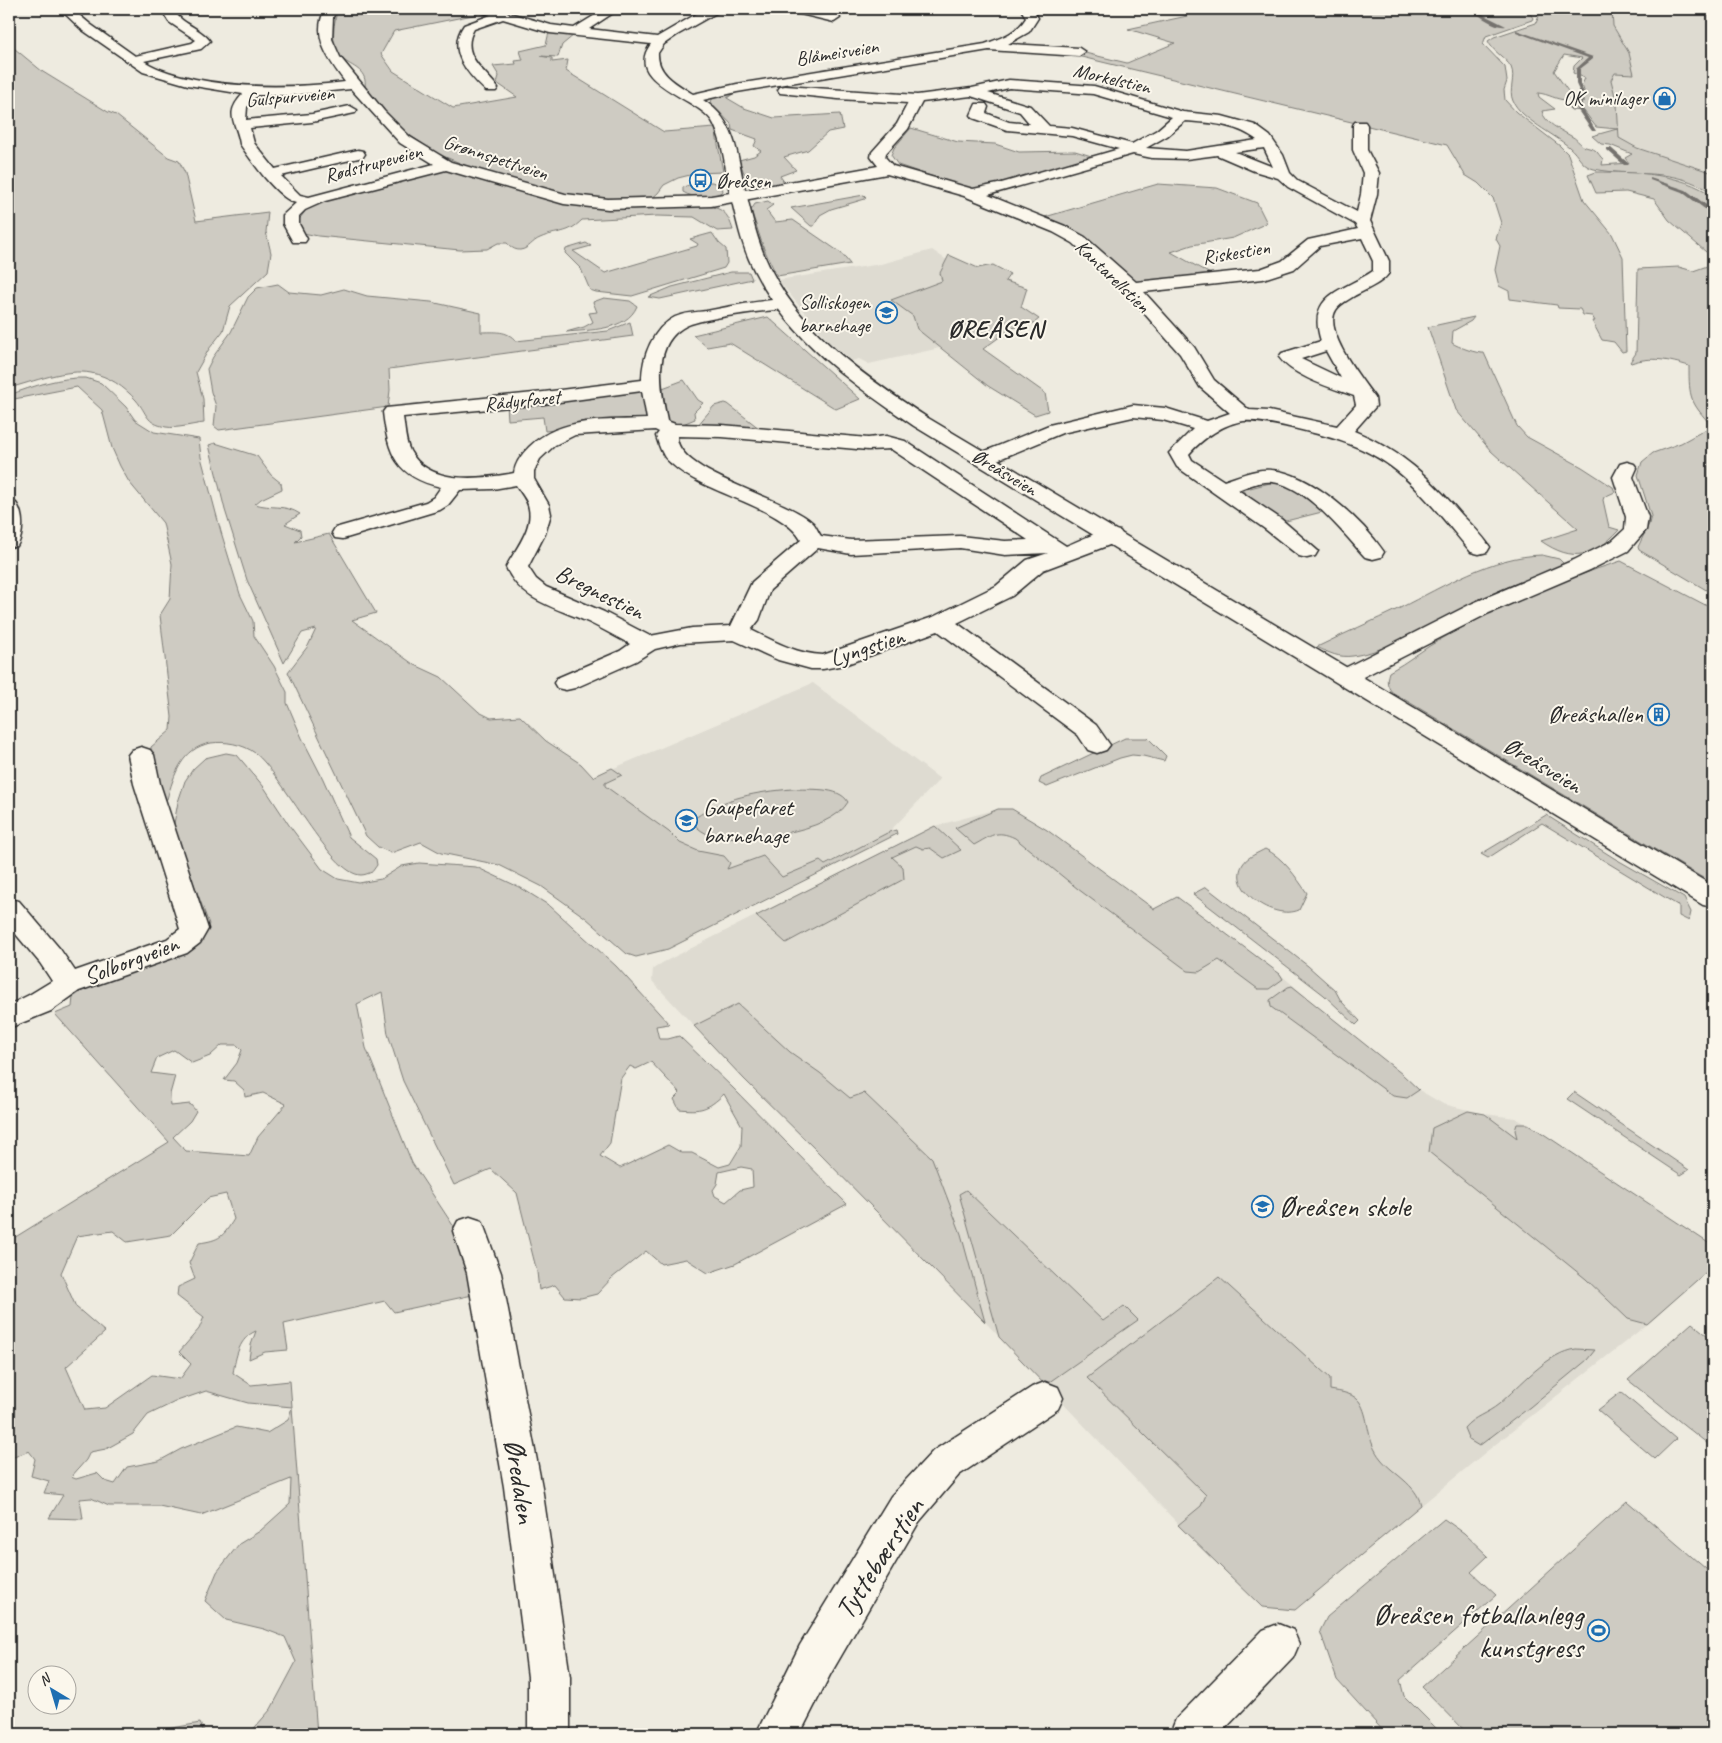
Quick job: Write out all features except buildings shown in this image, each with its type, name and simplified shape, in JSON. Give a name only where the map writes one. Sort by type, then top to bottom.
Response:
[{"type":"street","points":[[66,9],[74,18],[133,60],[148,69],[162,74],[220,89],[253,92],[295,92],[354,85]]},
{"type":"street","points":[[133,60],[196,46],[204,40],[169,15],[168,9]]},
{"type":"street","name":"Grønnspettveien","points":[[331,9],[328,17],[326,39],[334,58],[379,114],[406,140],[446,165],[564,199],[585,202],[627,205],[711,201],[739,197]]},
{"type":"street","points":[[484,9],[550,29],[661,41],[714,9]]},
{"type":"street","points":[[574,33],[613,9]]},
{"type":"street","points":[[796,9],[834,18]]},
{"type":"street","name":"Blåmeisveien","points":[[693,98],[737,88],[988,47],[1005,41],[1028,27],[1032,18],[1027,9]]},
{"type":"street","points":[[492,88],[477,75],[463,54],[464,45],[467,29],[470,26],[502,15]]},
{"type":"street","name":"Øreåsveien","points":[[661,41],[650,56],[650,67],[664,80],[714,113],[724,130],[754,254],[762,272],[783,304],[822,349],[865,385],[908,414],[1713,898]]},
{"type":"street","name":"Blåmeisveien","points":[[988,47],[1079,52]]},
{"type":"street","points":[[887,64],[902,80],[914,98]]},
{"type":"street","name":"Morkelstien","points":[[914,98],[972,92],[1009,84],[1087,89],[1111,94],[1182,116]]},
{"type":"street","points":[[786,90],[846,96],[914,98]]},
{"type":"street","name":"Gulspurvveien","points":[[253,92],[238,108],[237,116],[241,125],[312,118],[350,110]]},
{"type":"street","name":"Morkelstien","points":[[972,92],[1025,109],[1031,114],[1036,124],[1045,128]]},
{"type":"street","points":[[888,169],[878,156],[879,152],[903,126],[914,98]]},
{"type":"street","points":[[981,107],[978,115],[996,124],[1017,128],[1045,128],[1081,134],[1112,142],[1132,150],[1168,155],[1221,151],[1267,143]]},
{"type":"street","points":[[972,194],[1001,188],[1132,150],[1162,133],[1182,116],[1235,123],[1250,128],[1260,134],[1276,155],[1283,175]]},
{"type":"street","name":"Rødstrupeveien","points":[[241,125],[246,135],[247,144],[271,174],[295,198],[311,202]]},
{"type":"street","points":[[1342,433],[1366,406],[1365,398],[1330,344],[1324,317],[1326,309],[1381,273],[1381,261],[1365,226],[1371,173],[1360,150],[1363,131]]},
{"type":"street","points":[[1221,151],[1259,168],[1283,175],[1304,191],[1365,226]]},
{"type":"street","name":"Rødstrupeveien","points":[[271,174],[358,154]]},
{"type":"street","name":"Rødstrupeveien","points":[[300,239],[291,224],[291,215],[299,207],[311,202],[446,165]]},
{"type":"street","name":"Kantarellstien","points":[[739,197],[888,169],[972,194],[1059,229],[1079,240],[1130,288],[1188,352],[1207,383],[1244,415]]},
{"type":"street","name":"Riskestien","points":[[1130,288],[1264,274],[1288,265],[1314,243],[1365,226]]},
{"type":"street","points":[[738,633],[747,620],[760,587],[812,540],[811,533],[795,518],[712,481],[676,456],[666,441],[665,427],[651,384],[655,352],[669,328],[683,320],[754,307],[783,304]]},
{"type":"street","points":[[1330,344],[1288,357],[1296,364],[1319,376],[1360,392]]},
{"type":"street","name":"Rådyrfaret","points":[[454,484],[440,482],[412,468],[402,455],[398,444],[393,412],[544,398],[651,384]]},
{"type":"street","points":[[983,459],[1056,428],[1133,411],[1165,414],[1207,427]]},
{"type":"street","points":[[1307,551],[1273,524],[1184,463],[1179,453],[1188,442],[1207,427],[1244,415],[1269,417],[1342,433],[1373,446],[1403,466],[1432,493],[1479,547]]},
{"type":"street","points":[[343,533],[433,506],[441,501],[454,484],[496,482],[524,478],[527,464],[539,448],[560,433],[572,429],[595,427],[665,427],[868,444],[886,442],[898,445],[1057,549]]},
{"type":"street","points":[[1346,677],[1481,608],[1582,565],[1620,546],[1635,530],[1638,517],[1623,477],[1627,468]]},
{"type":"street","points":[[1222,489],[1267,476],[1290,480],[1323,503],[1373,552]]},
{"type":"street","name":"Bregnestien","points":[[524,478],[541,511],[538,528],[517,567],[517,571],[532,586],[555,601],[596,617],[647,644],[708,632],[738,633]]},
{"type":"street","points":[[9,506],[12,534],[9,541]]},
{"type":"street","name":"Lyngstien","points":[[812,540],[851,546],[960,542],[1005,548],[1057,549],[1112,536]]},
{"type":"street","name":"Lyngstien","points":[[738,633],[823,671],[836,660],[941,622],[999,594],[1057,549]]},
{"type":"street","points":[[941,622],[1087,730],[1097,745]]},
{"type":"street","points":[[566,683],[628,656],[647,644]]},
{"type":"street","name":"Solborgveien","points":[[9,1017],[40,1002],[69,984],[176,946],[190,936],[194,929],[164,828],[146,784],[141,755]]},
{"type":"street","points":[[9,908],[50,956],[69,984]]},
{"type":"street","name":"Øredalen","points":[[470,1231],[484,1273],[523,1487],[548,1678],[549,1734]]},
{"type":"street","name":"Tyttebærstien","points":[[777,1734],[815,1660],[905,1509],[946,1463],[1045,1398]]},
{"type":"street","points":[[1191,1734],[1278,1644]]},
{"type":"shaded area","points":[[338,9],[467,9],[478,14],[394,31],[381,54],[393,71],[453,108],[517,97],[497,83],[499,76],[493,66],[516,64],[515,61],[523,60],[520,51],[546,45],[549,32],[574,35],[562,45],[558,57],[540,56],[552,58],[552,62],[568,60],[566,71],[664,132],[715,128],[723,172],[698,173],[678,178],[664,185],[650,200],[588,200],[538,188],[467,166],[436,153],[408,134],[389,116],[365,87],[362,74],[340,56],[334,43],[334,29]]},
{"type":"shaded area","points":[[1169,9],[1527,9],[1533,18],[1532,20],[1486,36],[1483,44],[1505,67],[1507,81],[1504,90],[1505,100],[1516,112],[1568,154],[1584,200],[1612,234],[1623,257],[1626,351],[1622,352],[1614,342],[1602,340],[1592,321],[1595,321],[1592,316],[1583,315],[1580,309],[1558,308],[1557,305],[1510,299],[1509,291],[1499,286],[1495,270],[1500,246],[1496,239],[1501,223],[1493,198],[1478,183],[1465,175],[1447,145],[1073,55],[1085,53],[1127,63],[1175,43],[1128,29],[1187,16]]},
{"type":"shaded area","points":[[1532,9],[1612,9],[1613,26],[1629,53],[1634,74],[1615,73],[1611,80],[1617,104],[1619,138],[1637,148],[1713,173],[1713,193],[1683,179],[1654,174],[1610,172],[1590,168],[1563,142],[1538,126],[1517,108],[1512,97],[1513,75],[1511,67],[1488,41],[1494,37],[1536,23],[1539,16]],"holes":[[[1564,55],[1582,58],[1574,66],[1573,73],[1585,78],[1582,85],[1586,97],[1583,102],[1571,102],[1566,105],[1571,110],[1584,111],[1596,127],[1617,129],[1592,136],[1601,144],[1610,145],[1632,154],[1625,158],[1629,163],[1602,165],[1603,159],[1594,149],[1583,146],[1574,138],[1549,123],[1543,115],[1542,111],[1555,109],[1539,97],[1538,93],[1567,100],[1570,94],[1554,71]]]},
{"type":"shaded area","points":[[1612,9],[1713,9],[1713,173],[1637,148],[1619,138],[1617,104],[1611,80],[1615,73],[1633,74],[1629,53],[1613,26]]},
{"type":"shaded area","points":[[9,44],[43,72],[116,115],[168,157],[179,161],[185,173],[196,221],[268,212],[266,232],[271,253],[268,271],[230,306],[223,331],[209,349],[196,372],[203,399],[204,423],[166,427],[154,423],[136,400],[121,387],[110,379],[91,373],[71,372],[9,388]]},
{"type":"shaded area","points":[[728,92],[733,94],[727,98],[744,108],[774,118],[840,114],[843,129],[828,132],[808,150],[784,157],[796,170],[780,176],[785,183],[754,186],[747,178],[739,160],[754,156],[761,151],[754,146],[757,139],[732,130],[731,124],[710,102],[715,96]]},
{"type":"shaded area","points":[[911,128],[958,142],[995,144],[1019,152],[1075,151],[1098,158],[983,189],[966,188],[898,165],[891,155],[894,148]]},
{"type":"shaded area","points":[[448,170],[556,201],[584,206],[628,208],[708,206],[725,213],[733,230],[717,231],[694,217],[657,216],[582,220],[572,228],[537,239],[528,247],[520,250],[514,249],[507,243],[498,243],[487,249],[460,250],[318,236],[303,233],[298,221],[308,207],[327,199]]},
{"type":"shaded area","points":[[1596,172],[1657,175],[1672,178],[1700,188],[1713,196],[1713,258],[1669,220],[1654,199],[1626,192],[1596,193],[1588,175]]},
{"type":"shaded area","points":[[699,182],[712,182],[722,186],[723,191],[714,196],[703,197],[692,196],[683,192],[683,187]]},
{"type":"shaded area","points":[[1158,184],[1217,188],[1257,203],[1267,223],[1233,238],[1192,245],[1171,252],[1214,276],[1145,283],[1134,282],[1038,219]]},
{"type":"shaded area","points":[[864,195],[865,199],[831,209],[820,215],[814,226],[811,226],[791,208]]},
{"type":"shaded area","points":[[768,201],[773,205],[766,210],[775,222],[793,220],[841,253],[850,264],[777,276],[764,249],[751,210],[755,204]]},
{"type":"shaded area","points":[[712,233],[726,249],[727,263],[724,268],[632,296],[590,290],[581,269],[565,253],[566,249],[586,243],[591,246],[573,251],[605,273],[697,246],[698,244],[690,239]]},
{"type":"shaded area","name":"Solliskogen barnehage","points":[[932,250],[1010,303],[953,345],[869,364],[859,359],[852,361],[828,341],[778,280],[881,264]]},
{"type":"shaded area","points":[[949,255],[978,268],[993,265],[1010,274],[1005,281],[1027,288],[1021,307],[1039,319],[1034,323],[1012,328],[983,349],[1045,393],[1048,411],[1035,415],[988,386],[917,329],[913,316],[891,300],[942,281],[940,273]]},
{"type":"shaded area","points":[[1713,264],[1713,594],[1639,550],[1638,547],[1651,516],[1638,475],[1642,462],[1653,453],[1681,443],[1712,426],[1699,411],[1692,399],[1689,366],[1660,360],[1630,362],[1636,353],[1638,269],[1679,267],[1693,271]]},
{"type":"shaded area","points":[[731,272],[749,272],[752,279],[660,299],[648,297],[672,287]]},
{"type":"shaded area","points":[[278,284],[289,292],[321,295],[344,289],[367,296],[431,302],[481,313],[481,332],[505,333],[516,341],[608,331],[630,322],[633,336],[389,369],[390,390],[388,407],[219,430],[214,426],[216,406],[211,392],[207,369],[231,332],[248,297],[257,288]]},
{"type":"shaded area","points":[[604,298],[630,301],[637,306],[632,314],[616,325],[606,328],[566,332],[584,327],[593,322],[589,313],[597,312],[593,302]]},
{"type":"shaded area","points":[[768,317],[860,399],[836,409],[730,343],[707,347],[693,335]]},
{"type":"shaded area","points":[[1474,317],[1471,321],[1453,331],[1452,343],[1468,350],[1484,353],[1517,426],[1527,437],[1582,467],[1613,487],[1615,492],[1604,497],[1603,500],[1609,527],[1619,530],[1601,546],[1592,551],[1583,554],[1573,554],[1553,548],[1541,541],[1578,529],[1491,451],[1456,410],[1428,327]]},
{"type":"shaded area","points":[[86,378],[101,383],[126,407],[135,420],[154,432],[199,439],[201,457],[221,532],[240,594],[253,621],[254,636],[274,666],[287,692],[287,703],[349,837],[376,859],[377,865],[372,872],[361,875],[349,871],[336,859],[266,765],[255,753],[239,745],[222,742],[211,743],[193,750],[176,772],[167,799],[161,803],[151,763],[151,747],[171,730],[172,717],[160,615],[170,599],[172,564],[163,523],[129,482],[120,466],[112,448],[102,410],[77,387],[9,400],[9,395],[37,385],[66,379]]},
{"type":"shaded area","points":[[684,380],[698,400],[703,403],[694,412],[695,419],[678,426],[669,422],[660,389]]},
{"type":"shaded area","points":[[643,389],[651,421],[545,431],[543,417],[508,420],[507,405]]},
{"type":"shaded area","points":[[725,403],[764,432],[697,426],[714,406]]},
{"type":"shaded area","points":[[215,443],[257,456],[271,475],[281,483],[282,489],[255,504],[289,509],[300,514],[285,524],[300,530],[301,536],[295,542],[329,534],[376,613],[352,620],[413,664],[441,677],[479,712],[491,718],[520,716],[546,741],[581,764],[593,777],[612,768],[622,775],[605,783],[605,786],[669,832],[680,843],[698,851],[724,856],[730,863],[727,869],[763,856],[782,877],[820,861],[825,865],[889,832],[896,830],[897,834],[668,949],[636,957],[627,954],[586,918],[541,886],[499,865],[441,853],[421,842],[391,853],[378,847],[366,836],[288,672],[308,646],[316,629],[302,633],[284,663],[247,580],[225,510],[209,445]]},
{"type":"shaded area","points":[[1274,482],[1288,486],[1305,497],[1322,512],[1282,522],[1249,499],[1251,498],[1242,490]]},
{"type":"shaded area","points":[[1542,555],[1559,559],[1565,565],[1499,591],[1388,646],[1353,656],[1334,654],[1317,647],[1487,566],[1523,557]]},
{"type":"shaded area","points":[[1621,561],[1713,609],[1713,884],[1392,692],[1388,685],[1389,672],[1464,626],[1530,595]]},
{"type":"shaded area","name":"Gaupefaret barnehage","points":[[813,683],[940,779],[889,832],[700,927],[593,777]]},
{"type":"shaded area","points":[[1125,738],[1148,738],[1166,756],[1164,761],[1132,755],[1047,787],[1039,783],[1041,778]]},
{"type":"shaded area","points":[[226,753],[237,755],[264,787],[289,825],[322,869],[338,879],[359,883],[381,879],[402,866],[419,863],[476,867],[521,888],[550,906],[616,966],[669,1024],[656,1026],[659,1039],[679,1036],[847,1204],[735,1264],[708,1273],[686,1259],[661,1264],[646,1251],[612,1278],[597,1294],[581,1298],[565,1297],[555,1285],[539,1290],[537,1272],[517,1193],[491,1169],[454,1185],[403,1081],[388,1034],[382,992],[357,1004],[366,1048],[412,1163],[456,1230],[477,1294],[394,1312],[385,1301],[284,1324],[288,1350],[265,1352],[249,1359],[256,1331],[246,1338],[239,1348],[233,1373],[251,1385],[290,1381],[292,1407],[317,1734],[249,1734],[271,1709],[296,1662],[285,1637],[264,1629],[226,1620],[205,1601],[217,1572],[239,1544],[260,1531],[290,1504],[291,1479],[201,1515],[159,1506],[109,1506],[91,1498],[80,1499],[83,1519],[49,1518],[63,1495],[44,1493],[49,1481],[31,1476],[35,1459],[29,1451],[9,1459],[9,1241],[169,1142],[55,1014],[72,1007],[73,997],[82,991],[193,945],[209,924],[173,829],[178,802],[185,781],[193,769],[205,758]],"holes":[[[222,1045],[237,1045],[242,1050],[237,1063],[224,1080],[234,1081],[244,1090],[245,1097],[263,1093],[286,1104],[258,1137],[249,1156],[186,1151],[173,1137],[190,1121],[196,1111],[190,1104],[171,1106],[170,1094],[175,1076],[151,1073],[157,1058],[174,1050],[192,1063],[210,1056]],[[651,1062],[680,1093],[674,1099],[679,1109],[693,1110],[703,1108],[724,1094],[742,1126],[741,1146],[730,1164],[719,1167],[692,1153],[682,1153],[668,1145],[620,1168],[600,1156],[610,1143],[621,1078],[630,1066],[636,1069]],[[741,1167],[752,1169],[753,1187],[740,1190],[726,1202],[715,1196],[713,1190],[717,1184],[719,1172]],[[226,1194],[234,1219],[220,1237],[212,1241],[199,1243],[189,1263],[195,1279],[178,1287],[177,1296],[204,1317],[199,1329],[179,1352],[191,1364],[180,1379],[152,1375],[105,1408],[85,1410],[66,1367],[105,1332],[76,1307],[61,1273],[77,1236],[113,1231],[127,1242],[171,1235],[208,1198]],[[206,1391],[248,1403],[292,1407],[288,1420],[267,1433],[236,1427],[181,1449],[159,1461],[127,1467],[115,1484],[105,1481],[97,1473],[76,1479],[71,1477],[86,1460],[90,1452],[106,1449],[133,1434],[148,1415],[177,1401]]]},
{"type":"shaded area","points":[[792,789],[831,791],[838,793],[848,802],[839,813],[824,821],[785,833],[743,838],[724,837],[710,835],[701,831],[694,824],[695,818],[730,800],[754,794]]},
{"type":"shaded area","name":"Øreåsen skole","points":[[998,809],[1012,809],[1047,830],[1154,909],[1177,897],[1280,974],[1419,1090],[1443,1104],[1485,1114],[1515,1118],[1536,1129],[1713,1246],[1713,1266],[1654,1319],[1487,1451],[1295,1610],[1262,1607],[1204,1551],[924,1258],[744,1079],[652,981],[653,969],[662,963],[862,862],[935,826]]},
{"type":"shaded area","points":[[998,809],[1012,809],[1047,830],[1154,909],[1177,897],[1280,974],[1283,979],[1269,989],[1258,989],[1219,960],[1199,972],[1188,971],[1078,889],[1015,838],[998,834],[989,836],[974,845],[955,828]]},
{"type":"shaded area","points":[[1546,815],[1614,858],[1684,898],[1691,912],[1689,921],[1679,916],[1679,906],[1542,823],[1488,858],[1481,854]]},
{"type":"shaded area","points":[[935,826],[961,850],[944,858],[930,848],[923,849],[916,846],[892,857],[903,867],[904,879],[786,943],[756,916]]},
{"type":"shaded area","points":[[1265,849],[1283,862],[1307,893],[1299,910],[1277,911],[1266,907],[1255,900],[1241,883],[1240,874],[1243,864],[1250,857]]},
{"type":"shaded area","points":[[1206,887],[1308,966],[1335,990],[1341,1001],[1360,1021],[1356,1025],[1324,995],[1193,894]]},
{"type":"shaded area","points":[[1292,986],[1402,1074],[1419,1090],[1407,1098],[1393,1096],[1271,1007],[1270,1000]]},
{"type":"shaded area","points":[[738,1004],[790,1052],[820,1073],[850,1098],[864,1093],[932,1158],[961,1234],[985,1322],[744,1079],[694,1026]]},
{"type":"shaded area","points":[[1574,1092],[1689,1170],[1681,1175],[1567,1099]]},
{"type":"shaded area","points":[[1468,1111],[1485,1114],[1517,1138],[1515,1130],[1517,1124],[1528,1124],[1536,1129],[1713,1246],[1713,1266],[1647,1324],[1628,1319],[1586,1279],[1429,1152],[1432,1128]]},
{"type":"shaded area","points":[[966,1190],[1103,1321],[1124,1306],[1138,1320],[1045,1385],[999,1337],[959,1194]]},
{"type":"shaded area","points":[[1219,1277],[1330,1378],[1330,1390],[1347,1394],[1358,1400],[1364,1411],[1370,1438],[1376,1452],[1386,1465],[1410,1485],[1421,1505],[1295,1610],[1262,1607],[1178,1525],[1201,1506],[1206,1495],[1087,1378]]},
{"type":"shaded area","points":[[1692,1323],[1713,1340],[1713,1448],[1628,1380]]},
{"type":"shaded area","points":[[1576,1349],[1595,1350],[1587,1360],[1479,1446],[1469,1440],[1464,1428],[1468,1424],[1499,1404],[1525,1379],[1555,1356]]},
{"type":"shaded area","points":[[1621,1392],[1676,1439],[1655,1459],[1598,1410]]},
{"type":"shaded area","name":"Øreåsen fotballanlegg kunstgress","points":[[1627,1501],[1713,1575],[1713,1734],[1468,1734],[1422,1687]]},
{"type":"shaded area","points":[[1444,1519],[1464,1533],[1488,1556],[1471,1572],[1496,1595],[1400,1680],[1404,1696],[1442,1734],[1386,1734],[1337,1680],[1320,1631],[1327,1617]]},
{"type":"shaded area","points":[[200,1723],[205,1734],[163,1734],[167,1729]]},
{"type":"waterway","points":[[1473,9],[1484,17],[1504,26]]},
{"type":"waterway","points":[[1518,31],[1591,58],[1578,69],[1578,84],[1583,95],[1578,106],[1594,130]]},
{"type":"waterway","points":[[1609,149],[1626,164]]},
{"type":"waterway","points":[[1652,179],[1684,191],[1713,213]]},
{"type":"place","name":"OK minilager","points":[[1664,98]]},
{"type":"place","name":"Øreåsen","points":[[700,181]]},
{"type":"place","name":"Solliskogen barnehage","points":[[886,313]]},
{"type":"place","name":"Øreåshallen","points":[[1659,714]]},
{"type":"place","name":"Gaupefaret barnehage","points":[[687,821]]},
{"type":"place","name":"Øreåsen skole","points":[[1263,1206]]},
{"type":"place","name":"Øreåsen fotballanlegg kunstgress","points":[[1599,1631]]},
{"type":"district","name":"ØREÅSEN","points":[[996,329]]}]
